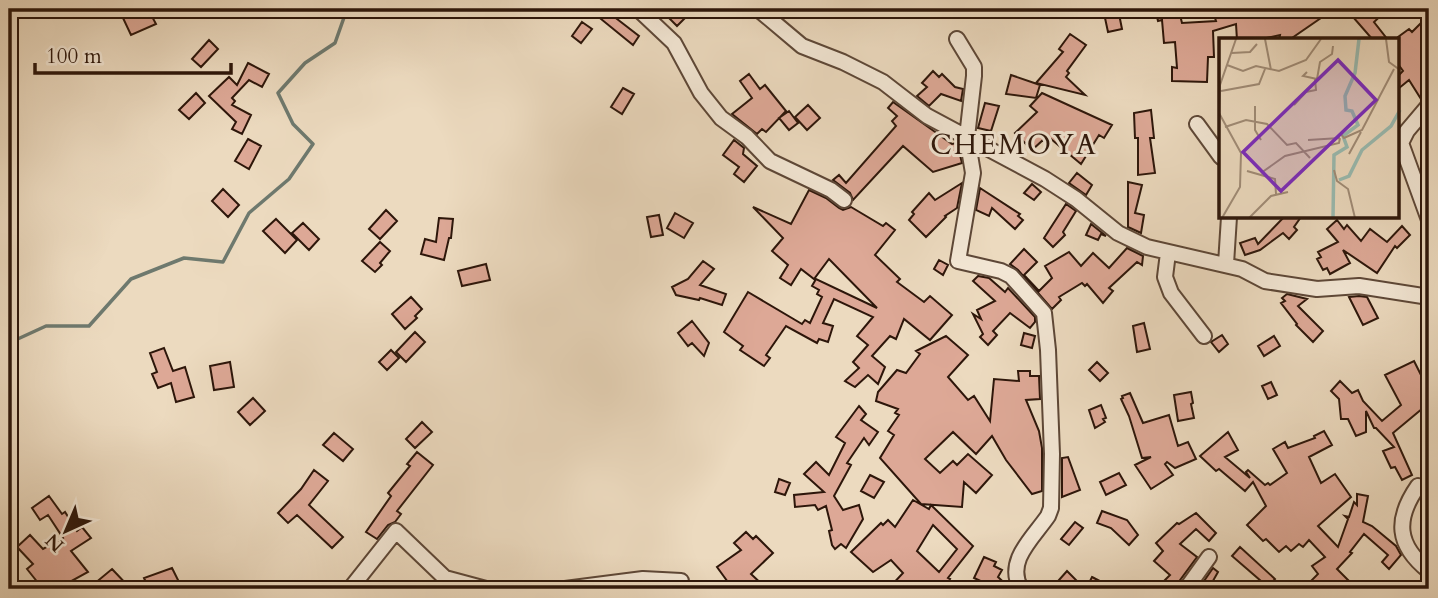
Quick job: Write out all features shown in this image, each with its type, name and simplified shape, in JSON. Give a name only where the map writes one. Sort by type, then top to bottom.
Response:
[{"type":"street","points":[[638,9],[674,43],[701,93],[720,118],[747,137],[770,161],[831,190],[844,200]]},
{"type":"street","points":[[758,9],[802,46],[883,82],[927,116],[1045,178],[1124,237],[1168,253],[1226,264],[1265,281],[1317,289],[1359,286],[1429,297]]},
{"type":"street","points":[[957,39],[974,67],[967,137],[973,173],[964,213],[958,261],[1011,276],[1044,313],[1052,454],[1051,508],[1018,559],[1016,579],[1021,589]]},
{"type":"street","points":[[1429,106],[1407,131],[1401,143],[1429,220]]},
{"type":"street","points":[[1197,124],[1219,154]]},
{"type":"street","points":[[1226,264],[1229,219]]},
{"type":"street","points":[[1168,253],[1165,277],[1171,293],[1204,336]]},
{"type":"street","points":[[1418,486],[1403,512],[1401,533],[1421,564],[1429,571]]},
{"type":"street","points":[[350,589],[396,531],[445,578],[486,589]]},
{"type":"street","points":[[1186,589],[1209,557]]},
{"type":"street","points":[[565,589],[643,579],[681,581]]},
{"type":"building","points":[[148,9],[156,24],[131,35],[123,18]]},
{"type":"building","points":[[676,9],[694,9],[677,26],[668,17]]},
{"type":"building","points":[[1155,9],[1190,9],[1190,12],[1180,15],[1182,23],[1216,21],[1215,18],[1237,9],[1334,9],[1292,38],[1279,38],[1280,35],[1237,38],[1236,24],[1213,31],[1214,57],[1208,57],[1207,82],[1172,81],[1172,67],[1177,68],[1175,42],[1164,43],[1162,20],[1158,21]]},
{"type":"building","points":[[1346,9],[1388,9],[1374,22],[1386,38],[1371,38]]},
{"type":"building","points":[[608,12],[639,36],[633,45],[601,19]]},
{"type":"building","points":[[1119,14],[1122,29],[1108,32],[1105,18]]},
{"type":"building","points":[[1429,15],[1429,93],[1421,99],[1409,80],[1400,87],[1400,74],[1403,71],[1400,67],[1398,37],[1409,29],[1412,32]]},
{"type":"building","points":[[582,22],[592,29],[581,43],[572,36]]},
{"type":"building","points":[[1070,34],[1086,45],[1067,71],[1069,73],[1066,77],[1085,95],[1036,83],[1063,52],[1059,49]]},
{"type":"building","points":[[209,40],[218,49],[201,67],[192,59]]},
{"type":"building","points":[[248,63],[269,74],[262,87],[249,80],[232,98],[235,101],[232,105],[251,115],[242,134],[232,129],[236,122],[209,96],[229,77],[237,85]]},
{"type":"building","points":[[933,71],[939,77],[942,74],[955,87],[963,89],[961,101],[941,94],[929,106],[917,96],[927,87],[922,83]]},
{"type":"building","points":[[749,74],[760,89],[765,85],[786,111],[766,132],[762,129],[757,134],[732,114],[752,98],[740,81]]},
{"type":"building","points":[[1011,75],[1040,85],[1036,98],[1006,94]]},
{"type":"building","points":[[623,88],[634,94],[622,114],[611,107]]},
{"type":"building","points":[[196,93],[205,103],[189,119],[179,110]]},
{"type":"building","points":[[1042,93],[1112,125],[1104,138],[1099,135],[1081,164],[1051,139],[1046,143],[1043,140],[1032,150],[1015,133],[1037,112],[1030,106]]},
{"type":"building","points":[[893,102],[952,144],[957,143],[962,163],[933,172],[903,146],[853,200],[850,193],[833,180],[839,175],[846,183],[896,126],[892,121],[897,116],[888,108]]},
{"type":"building","points":[[985,103],[999,106],[991,131],[978,128]]},
{"type":"building","points":[[808,105],[820,118],[807,130],[795,117]]},
{"type":"building","points":[[1151,110],[1154,138],[1150,138],[1155,173],[1138,175],[1138,138],[1135,138],[1134,113]]},
{"type":"building","points":[[789,111],[798,123],[789,130],[779,118]]},
{"type":"building","points":[[248,139],[261,146],[249,169],[235,161]]},
{"type":"building","points":[[734,140],[744,148],[743,154],[757,166],[744,182],[734,174],[739,167],[723,155]]},
{"type":"building","points":[[1077,173],[1092,185],[1086,195],[1069,183]]},
{"type":"building","points":[[1128,182],[1142,185],[1135,213],[1144,215],[1141,233],[1128,227]]},
{"type":"building","points":[[962,183],[957,208],[945,216],[926,237],[909,220],[914,214],[912,212],[929,193],[935,200]]},
{"type":"building","points":[[1032,184],[1041,192],[1034,200],[1024,193]]},
{"type":"building","points":[[980,188],[1020,214],[1018,216],[1023,220],[1015,229],[992,208],[989,216],[976,210]]},
{"type":"building","points":[[223,189],[239,205],[228,217],[212,201]]},
{"type":"building","points":[[809,190],[843,210],[851,207],[895,230],[875,255],[900,279],[897,282],[924,302],[930,296],[952,315],[930,340],[904,319],[896,339],[890,336],[872,356],[885,367],[878,384],[868,375],[855,387],[845,381],[859,368],[853,362],[868,345],[857,336],[873,317],[834,299],[823,323],[833,326],[828,342],[819,339],[817,343],[786,326],[766,355],[770,358],[764,366],[740,350],[743,346],[724,332],[748,292],[802,324],[805,320],[810,323],[822,297],[817,294],[819,290],[812,286],[816,279],[877,308],[829,259],[814,279],[801,269],[791,285],[780,278],[788,265],[772,251],[783,238],[753,207],[791,224]]},
{"type":"building","points":[[1066,204],[1076,211],[1063,232],[1065,235],[1053,247],[1044,238]]},
{"type":"building","points":[[386,210],[397,221],[380,239],[369,229]]},
{"type":"building","points":[[675,213],[693,223],[684,238],[667,228]]},
{"type":"building","points":[[659,215],[663,235],[651,237],[647,217]]},
{"type":"building","points":[[439,218],[453,219],[451,238],[444,260],[421,254],[425,239],[436,242]]},
{"type":"building","points":[[276,219],[297,240],[285,253],[263,231]]},
{"type":"building","points":[[1282,219],[1300,219],[1294,227],[1297,230],[1289,239],[1283,233],[1260,250],[1245,255],[1240,243],[1255,238],[1258,244]]},
{"type":"building","points":[[1337,220],[1344,229],[1347,225],[1361,241],[1370,229],[1387,242],[1402,226],[1410,235],[1397,248],[1395,246],[1377,273],[1343,250],[1350,263],[1330,274],[1327,268],[1323,270],[1317,259],[1321,257],[1318,252],[1338,242],[1327,229]]},
{"type":"building","points":[[303,223],[319,239],[309,250],[292,233]]},
{"type":"building","points":[[1091,224],[1106,236],[1101,234],[1098,240],[1086,235]]},
{"type":"building","points":[[380,242],[390,251],[375,272],[362,261]]},
{"type":"building","points":[[1127,248],[1143,256],[1142,265],[1137,262],[1109,288],[1113,291],[1103,303],[1087,284],[1085,286],[1082,283],[1059,297],[1061,300],[1052,309],[1010,264],[1024,249],[1037,262],[1024,275],[1039,291],[1052,278],[1045,266],[1069,252],[1081,266],[1093,253],[1109,268]]},
{"type":"building","points":[[939,260],[948,265],[943,275],[934,269]]},
{"type":"building","points":[[703,261],[714,269],[700,285],[726,294],[722,305],[700,298],[699,300],[676,295],[672,287],[688,279]]},
{"type":"building","points":[[486,264],[490,280],[462,286],[458,271]]},
{"type":"building","points":[[978,276],[989,278],[1005,292],[1008,288],[1035,317],[1030,328],[1010,313],[993,331],[997,335],[988,345],[980,337],[983,334],[973,314],[981,319],[977,310],[995,301],[973,281]]},
{"type":"building","points":[[1287,294],[1307,299],[1298,306],[1323,331],[1313,342],[1296,325],[1281,303],[1285,301],[1282,298]]},
{"type":"building","points":[[411,297],[422,309],[405,329],[392,314]]},
{"type":"building","points":[[1349,297],[1367,297],[1378,318],[1363,325]]},
{"type":"building","points":[[692,321],[709,343],[704,356],[692,343],[688,346],[678,333]]},
{"type":"building","points":[[1144,323],[1150,349],[1137,352],[1133,326]]},
{"type":"building","points":[[415,332],[425,342],[406,362],[396,352]]},
{"type":"building","points":[[1024,333],[1035,336],[1032,348],[1021,345]]},
{"type":"building","points":[[1222,335],[1228,344],[1219,352],[1211,342]]},
{"type":"building","points":[[946,336],[968,355],[948,377],[968,400],[974,396],[990,421],[994,379],[1019,381],[1018,371],[1030,371],[1030,376],[1039,376],[1040,399],[1026,400],[1039,431],[1042,448],[1042,491],[1032,494],[1006,460],[992,436],[976,454],[953,432],[925,459],[940,473],[953,461],[957,465],[968,454],[992,475],[976,493],[964,482],[962,507],[921,504],[880,458],[894,435],[888,431],[899,415],[895,413],[898,409],[876,401],[878,392],[897,370],[906,373],[920,354],[916,351]]},
{"type":"building","points":[[1274,336],[1280,346],[1264,356],[1258,346]]},
{"type":"building","points":[[164,348],[173,371],[185,367],[194,397],[176,402],[171,383],[158,388],[152,374],[157,372],[150,353]]},
{"type":"building","points":[[391,350],[399,358],[387,370],[379,362]]},
{"type":"building","points":[[1414,361],[1422,377],[1429,373],[1429,403],[1393,433],[1412,475],[1402,480],[1395,467],[1391,468],[1383,451],[1394,447],[1374,428],[1366,411],[1366,432],[1356,436],[1348,419],[1341,419],[1339,399],[1331,391],[1340,381],[1352,393],[1358,390],[1363,401],[1382,421],[1401,405],[1385,375]]},
{"type":"building","points":[[230,362],[234,387],[214,390],[210,366]]},
{"type":"building","points":[[1097,362],[1108,373],[1100,381],[1089,370]]},
{"type":"building","points":[[1271,382],[1277,395],[1268,399],[1262,386]]},
{"type":"building","points":[[1191,392],[1194,418],[1178,421],[1174,395]]},
{"type":"building","points":[[1130,393],[1143,423],[1169,415],[1178,446],[1188,442],[1196,459],[1175,468],[1167,462],[1165,464],[1173,475],[1151,489],[1135,465],[1151,457],[1142,458],[1121,399]]},
{"type":"building","points":[[253,398],[265,411],[250,425],[238,412]]},
{"type":"building","points":[[1101,405],[1105,422],[1095,428],[1089,410]]},
{"type":"building","points":[[859,406],[866,414],[861,420],[878,432],[869,445],[864,438],[847,463],[851,465],[834,496],[843,510],[859,505],[863,519],[846,548],[841,544],[835,549],[829,531],[832,530],[826,506],[818,510],[815,505],[795,507],[794,495],[824,492],[804,474],[816,462],[829,475],[845,443],[836,437]]},
{"type":"building","points":[[422,422],[432,432],[415,448],[406,439]]},
{"type":"building","points":[[1324,431],[1332,445],[1309,457],[1321,483],[1335,474],[1351,497],[1318,526],[1338,547],[1348,519],[1345,516],[1349,517],[1354,502],[1357,505],[1357,494],[1368,496],[1363,522],[1396,546],[1401,555],[1389,569],[1382,562],[1388,555],[1364,534],[1350,552],[1352,553],[1337,569],[1351,583],[1344,589],[1303,589],[1318,574],[1312,566],[1325,557],[1309,540],[1303,547],[1299,544],[1291,551],[1286,546],[1279,552],[1266,539],[1263,541],[1247,525],[1266,506],[1253,482],[1245,491],[1200,456],[1228,432],[1238,450],[1225,457],[1250,478],[1246,472],[1248,470],[1265,485],[1270,485],[1287,473],[1273,449],[1285,442],[1288,448],[1315,438],[1314,436]]},
{"type":"building","points":[[334,433],[353,449],[343,461],[323,445]]},
{"type":"building","points":[[417,452],[433,465],[397,511],[401,514],[395,522],[388,525],[377,539],[366,532],[391,496],[388,493],[410,466],[407,464]]},
{"type":"building","points":[[1068,457],[1080,490],[1062,497],[1062,458]]},
{"type":"building","points":[[314,470],[328,481],[309,505],[343,537],[332,548],[297,515],[288,523],[278,513],[301,489]]},
{"type":"building","points":[[1119,473],[1126,485],[1106,495],[1100,482]]},
{"type":"building","points":[[870,475],[884,482],[874,498],[861,491]]},
{"type":"building","points":[[779,479],[790,483],[785,495],[775,492]]},
{"type":"building","points":[[49,496],[62,514],[65,512],[77,531],[82,527],[91,538],[71,551],[88,572],[57,589],[43,589],[27,569],[33,564],[17,547],[30,535],[43,549],[63,538],[48,515],[40,520],[32,508]]},
{"type":"building","points":[[913,500],[929,509],[931,505],[973,546],[948,578],[950,579],[943,589],[888,589],[903,573],[891,560],[873,572],[851,552],[881,523],[883,525],[888,520],[895,527]],"holes":[[[933,525],[957,549],[939,572],[917,551]]]},
{"type":"building","points":[[1102,511],[1127,520],[1138,535],[1129,545],[1111,528],[1097,523]]},
{"type":"building","points":[[1196,513],[1216,533],[1209,541],[1196,529],[1180,544],[1197,557],[1178,583],[1177,589],[1156,589],[1170,575],[1154,561],[1163,551],[1156,543],[1177,523]]},
{"type":"building","points":[[1075,522],[1083,528],[1069,545],[1061,539]]},
{"type":"building","points":[[746,532],[753,539],[756,536],[773,553],[751,574],[767,589],[733,589],[717,567],[741,550],[734,543]]},
{"type":"building","points":[[1240,547],[1275,579],[1268,587],[1232,556]]},
{"type":"building","points":[[984,557],[996,562],[994,566],[1002,570],[998,577],[1011,589],[998,589],[974,578]]},
{"type":"building","points":[[172,568],[180,584],[169,589],[149,589],[144,578]]},
{"type":"building","points":[[1213,568],[1218,572],[1209,588],[1202,584]]},
{"type":"building","points":[[112,569],[131,589],[88,589]]},
{"type":"building","points":[[1067,571],[1076,580],[1068,589],[1059,580]]},
{"type":"building","points":[[1092,577],[1115,589],[1086,589]]},
{"type":"waterway","points":[[9,343],[46,326],[89,326],[131,279],[184,258],[223,262],[249,213],[289,179],[313,144],[293,124],[278,93],[305,63],[335,43],[347,9]]},
{"type":"district","name":"CHEMOYA","points":[[1014,145]]}]
